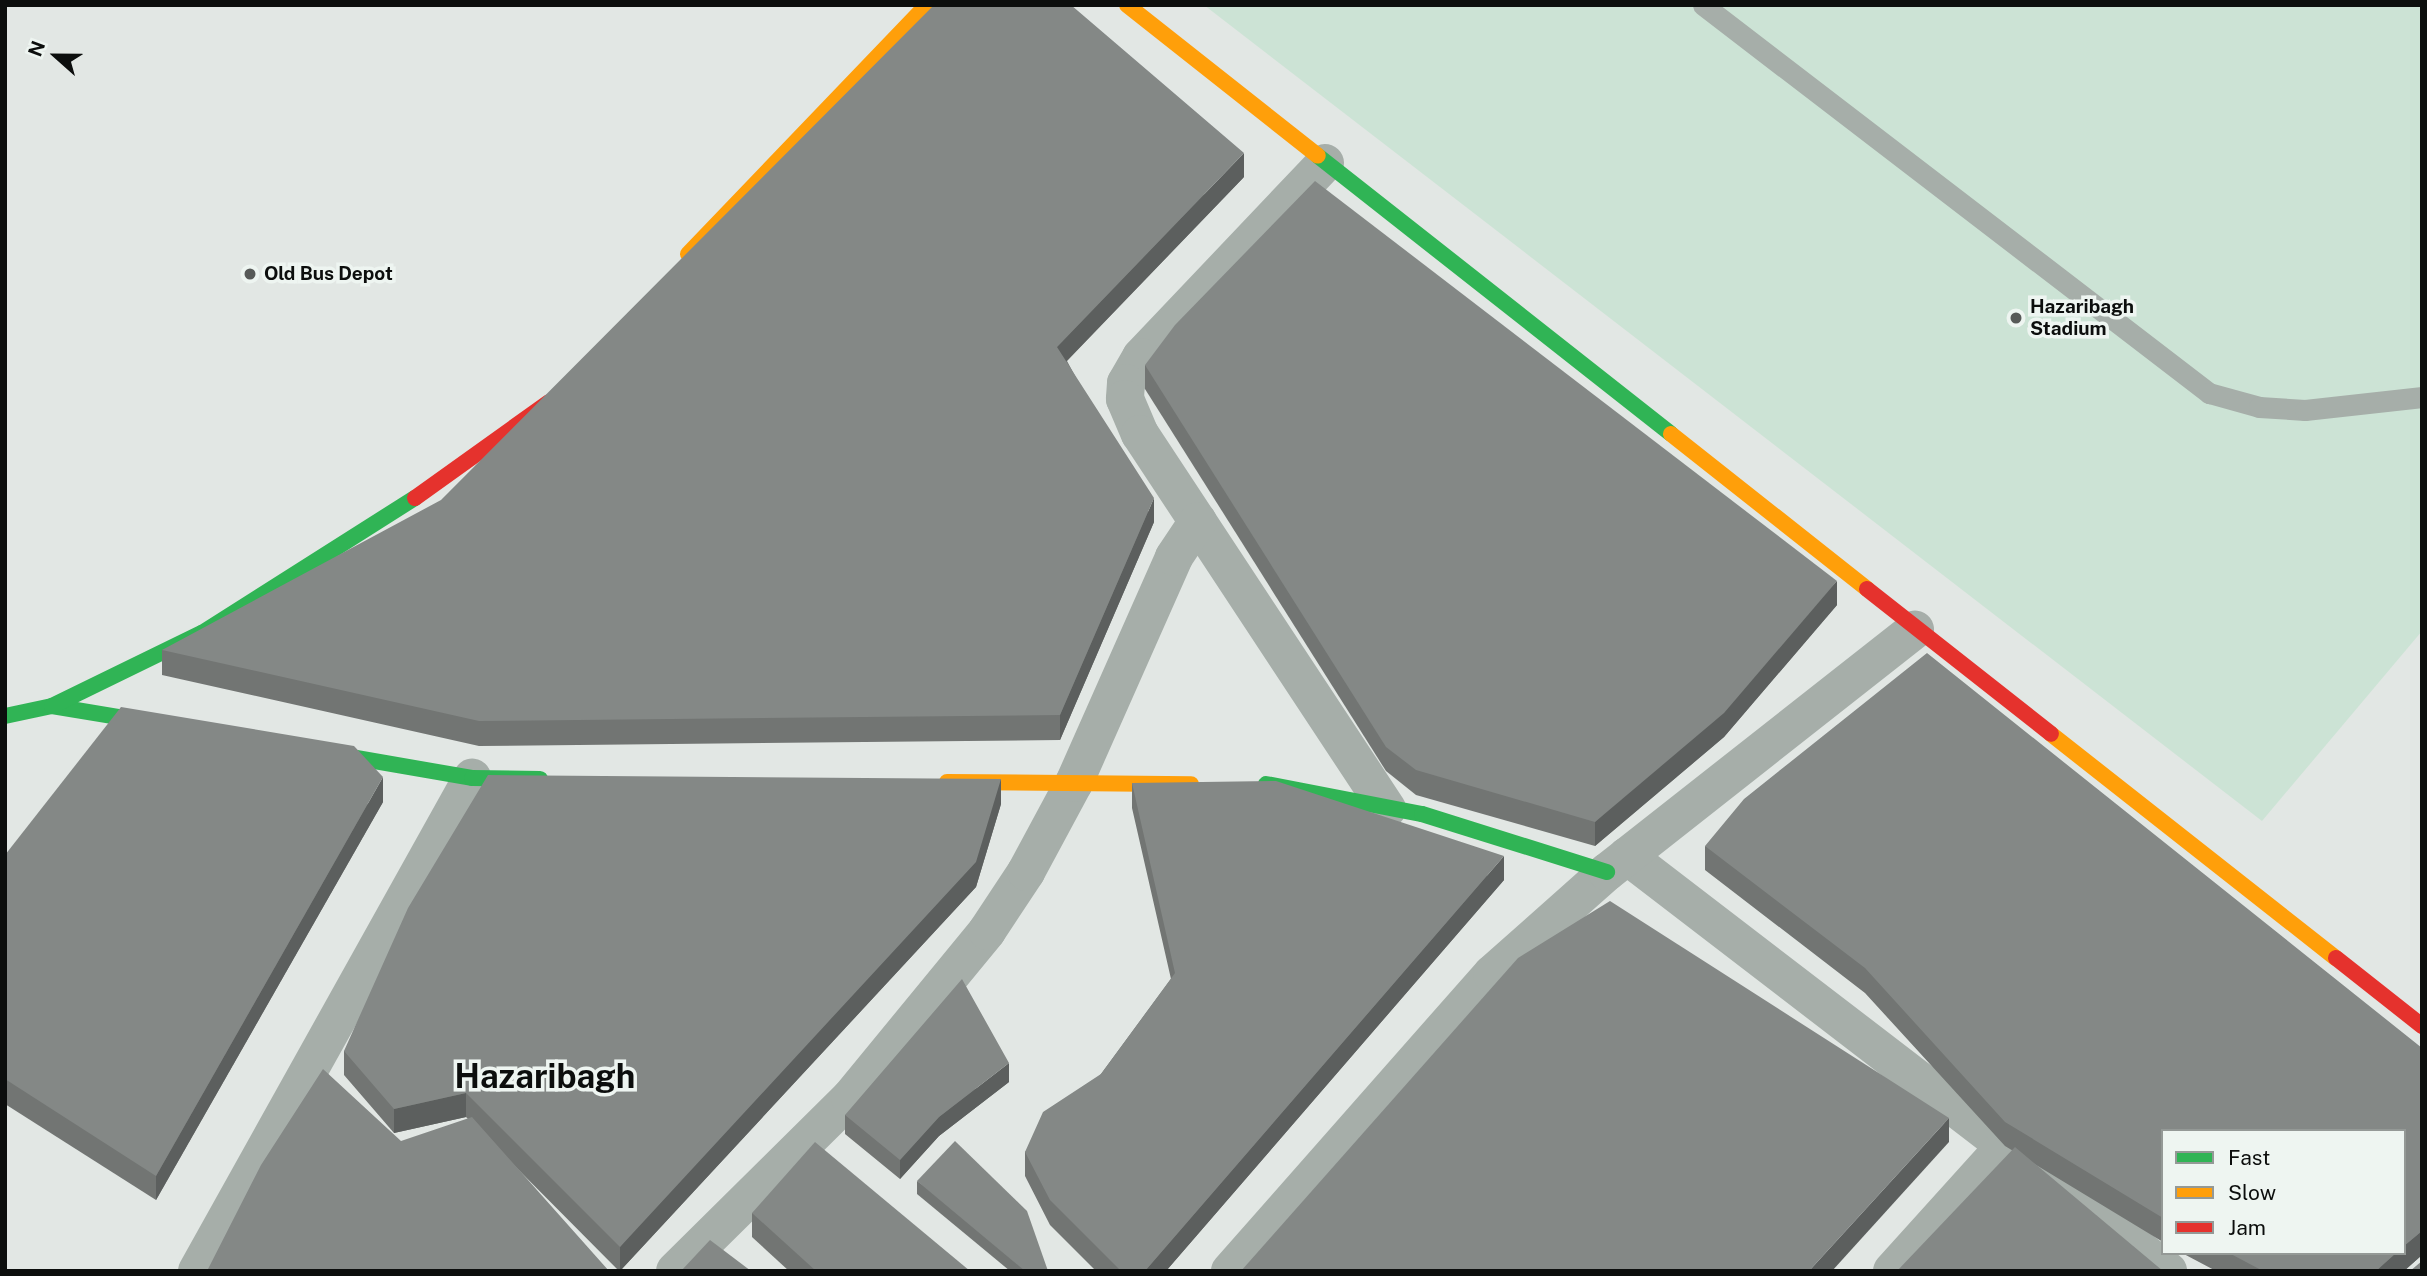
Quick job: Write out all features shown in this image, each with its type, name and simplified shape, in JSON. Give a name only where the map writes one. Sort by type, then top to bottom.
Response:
[{"type":"street","points":[[680,262],[927,5]]},
{"type":"street","points":[[1127,5],[1915,630],[2422,1026]]},
{"type":"street","points":[[1325,163],[1141,357],[1126,383],[1130,414],[1387,809]]},
{"type":"street","points":[[5,716],[52,706],[202,632],[453,474],[566,386]]},
{"type":"street","points":[[675,1271],[850,1098],[934,998],[1026,872],[1074,783],[1174,557],[1198,522]]},
{"type":"street","points":[[1230,1271],[1492,974],[1617,864],[1915,630]]},
{"type":"street","points":[[52,706],[189,729]]},
{"type":"street","points":[[98,751],[121,718]]},
{"type":"street","points":[[297,748],[472,778],[556,779]]},
{"type":"street","points":[[197,1271],[472,778]]},
{"type":"street","points":[[934,782],[1214,784]]},
{"type":"street","points":[[1241,784],[1269,784],[1422,814],[1617,864],[2006,1146],[2168,1271]]},
{"type":"street","points":[[1892,1271],[2006,1146]]},
{"type":"lane","points":[[1703,5],[2209,393],[2259,407],[2305,410],[2422,397]]},
{"type":"green space","name":"Hazaribagh Stadium","points":[[1204,5],[2422,5],[2422,631],[2262,821]]},
{"type":"building","points":[[934,5],[1071,5],[1244,153],[1057,347],[1154,498],[1060,715],[479,721],[162,650],[441,500]]},
{"type":"building","points":[[1315,181],[1837,581],[1724,713],[1595,822],[1416,770],[1386,747],[1145,365],[1175,325]]},
{"type":"building","points":[[1927,653],[2422,1048],[2422,1231],[2406,1244],[2406,1129],[2161,1129],[2161,1217],[2005,1122],[1865,968],[1705,846],[1744,799]]},
{"type":"building","points":[[121,707],[354,746],[383,777],[156,1176],[5,1079],[5,855]]},
{"type":"building","points":[[488,775],[1001,779],[976,862],[620,1247],[466,1093],[394,1109],[344,1051],[408,908]]},
{"type":"building","points":[[1276,781],[1504,856],[1145,1271],[1121,1271],[1050,1200],[1025,1152],[1043,1112],[1101,1074],[1175,973],[1132,783]]},
{"type":"building","points":[[1610,901],[1949,1118],[1809,1271],[1241,1271],[1518,958]]},
{"type":"building","points":[[962,979],[1009,1063],[939,1117],[900,1160],[845,1115]]},
{"type":"building","points":[[323,1069],[401,1141],[472,1117],[609,1271],[207,1271],[261,1165]]},
{"type":"building","points":[[955,1141],[1027,1211],[1048,1271],[1025,1271],[917,1181]]},
{"type":"building","points":[[815,1142],[970,1271],[816,1271],[752,1213]]},
{"type":"building","points":[[2015,1147],[2163,1271],[1897,1271]]},
{"type":"building","points":[[710,1240],[751,1271],[681,1271]]},
{"type":"building","points":[[2233,1255],[2394,1255],[2376,1271],[2263,1271]]},
{"type":"building","points":[[2422,1261],[2422,1271],[2410,1271]]},
{"type":"traffic: fast","points":[[1318,156],[1671,434]]},
{"type":"traffic: fast","points":[[5,716],[52,706],[202,633],[415,498]]},
{"type":"traffic: fast","points":[[52,706],[167,725]]},
{"type":"traffic: fast","points":[[316,751],[472,778],[540,779]]},
{"type":"traffic: fast","points":[[1266,784],[1422,814],[1607,872]]},
{"type":"traffic: slow","points":[[688,254],[927,5]]},
{"type":"traffic: slow","points":[[1127,5],[1318,156]]},
{"type":"traffic: slow","points":[[1671,434],[1867,589]]},
{"type":"traffic: slow","points":[[2051,734],[2336,958]]},
{"type":"traffic: slow","points":[[947,782],[1191,784]]},
{"type":"traffic: jam","points":[[415,498],[549,402]]},
{"type":"traffic: jam","points":[[1867,589],[2051,734]]},
{"type":"traffic: jam","points":[[2336,958],[2422,1026]]},
{"type":"place","name":"Old Bus Depot","points":[[250,274]]},
{"type":"place","name":"Hazaribagh Stadium","points":[[2016,318]]},
{"type":"district","name":"Hazaribagh","points":[[545,1077]]}]
